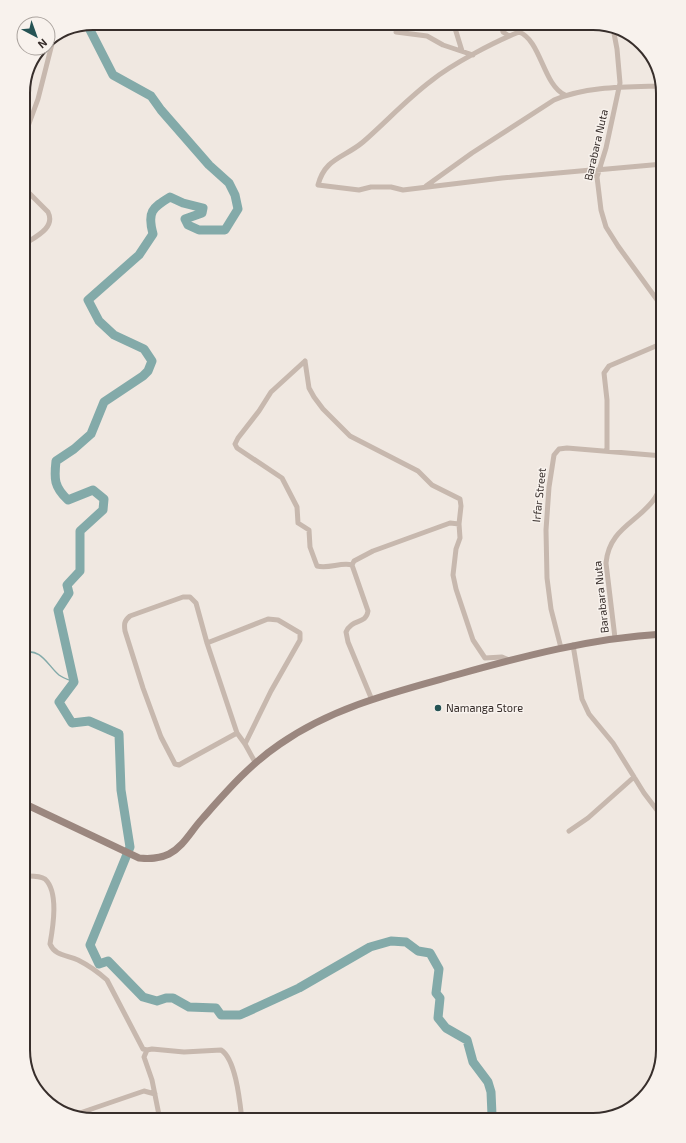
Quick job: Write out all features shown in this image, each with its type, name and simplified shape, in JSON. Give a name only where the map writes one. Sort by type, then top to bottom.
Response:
[{"type":"main road","points":[[30,805],[139,858],[160,858],[181,845],[242,773],[255,762],[305,728],[336,712],[509,660],[573,645],[615,638],[656,635]]},
{"type":"street","points":[[456,30],[462,51]]},
{"type":"street","points":[[396,32],[427,36],[443,45],[473,55]]},
{"type":"street","points":[[503,32],[509,36]]},
{"type":"street","points":[[503,32],[503,40]]},
{"type":"street","points":[[565,95],[560,93],[552,82],[525,34],[519,32],[473,55],[432,80],[355,148],[326,167],[322,172],[318,185],[359,190],[371,187],[391,187],[402,190],[502,178],[656,165]]},
{"type":"street","name":"Barabara Nuta","points":[[613,33],[620,67],[619,87],[597,177],[601,210],[606,227],[656,298]]},
{"type":"street","points":[[30,121],[38,99],[49,56]]},
{"type":"street","points":[[425,187],[472,152],[554,100],[565,95],[619,87],[655,86]]},
{"type":"street","points":[[591,170],[597,177]]},
{"type":"street","points":[[30,194],[41,204],[50,217],[50,224],[47,228],[30,240]]},
{"type":"street","points":[[607,451],[607,400],[604,373],[609,366],[656,346]]},
{"type":"street","points":[[352,565],[346,564],[323,568],[318,566],[310,547],[309,530],[298,523],[297,507],[282,478],[237,448],[235,444],[271,392],[305,361],[309,388],[323,409],[350,436],[418,471],[432,485],[458,497],[461,506],[459,524],[460,538],[456,549],[453,575],[456,589],[473,640],[486,658],[502,657],[509,660]]},
{"type":"street","name":"Irfar Street","points":[[561,648],[551,609],[547,578],[546,530],[549,487],[554,455],[559,449],[567,448],[656,455]]},
{"type":"street","name":"Barabara Nuta","points":[[615,638],[606,563],[607,552],[618,534],[654,499],[656,494]]},
{"type":"street","points":[[352,565],[358,558],[373,551],[450,522],[459,524]]},
{"type":"street","points":[[352,565],[368,611],[367,617],[352,624],[346,632],[348,642],[372,700]]},
{"type":"street","points":[[237,733],[179,765],[175,764],[162,737],[143,688],[124,623],[130,616],[183,597],[190,597],[196,603],[207,643],[237,733],[255,762]]},
{"type":"street","points":[[207,643],[268,619],[278,620],[300,633],[300,640],[271,691],[245,744]]},
{"type":"street","points":[[573,645],[582,699],[587,710],[595,723],[621,754],[634,777],[656,808]]},
{"type":"street","points":[[568,831],[588,818],[634,777]]},
{"type":"street","points":[[30,876],[45,879],[51,891],[54,919],[50,944],[51,947],[58,954],[77,960],[100,973],[107,980],[143,1049],[184,1052],[221,1050],[224,1052],[232,1065],[241,1113]]},
{"type":"street","points":[[147,1050],[144,1057],[155,1094],[159,1113]]},
{"type":"street","points":[[82,1112],[144,1091],[155,1094]]},
{"type":"waterway","points":[[90,30],[113,75],[151,96],[161,110],[209,165],[229,183],[235,195],[238,209],[225,230],[199,230],[188,225],[185,219],[202,213],[203,208],[183,203],[170,197],[159,204],[152,211],[151,227],[153,234],[139,255],[88,300],[99,321],[114,335],[144,349],[152,361],[148,371],[143,376],[104,402],[91,434],[74,449],[56,461],[56,482],[60,491],[68,500],[93,490],[104,499],[103,510],[80,531],[80,571],[67,585],[69,593],[58,610],[74,682],[59,702],[72,723],[89,721],[119,734],[121,790],[130,847],[90,945],[99,964],[108,961],[143,997],[157,1001],[166,998],[173,998],[189,1007],[216,1008],[221,1015],[240,1015],[299,988],[370,947],[391,941],[406,942],[418,951],[430,953],[439,969],[436,993],[440,998],[438,1018],[446,1028],[467,1040],[473,1062],[488,1082],[491,1092],[492,1113]]},
{"type":"waterway","points":[[30,652],[44,658],[59,675],[74,682]]},
{"type":"place","name":"Namanga Store","points":[[438,708]]}]
